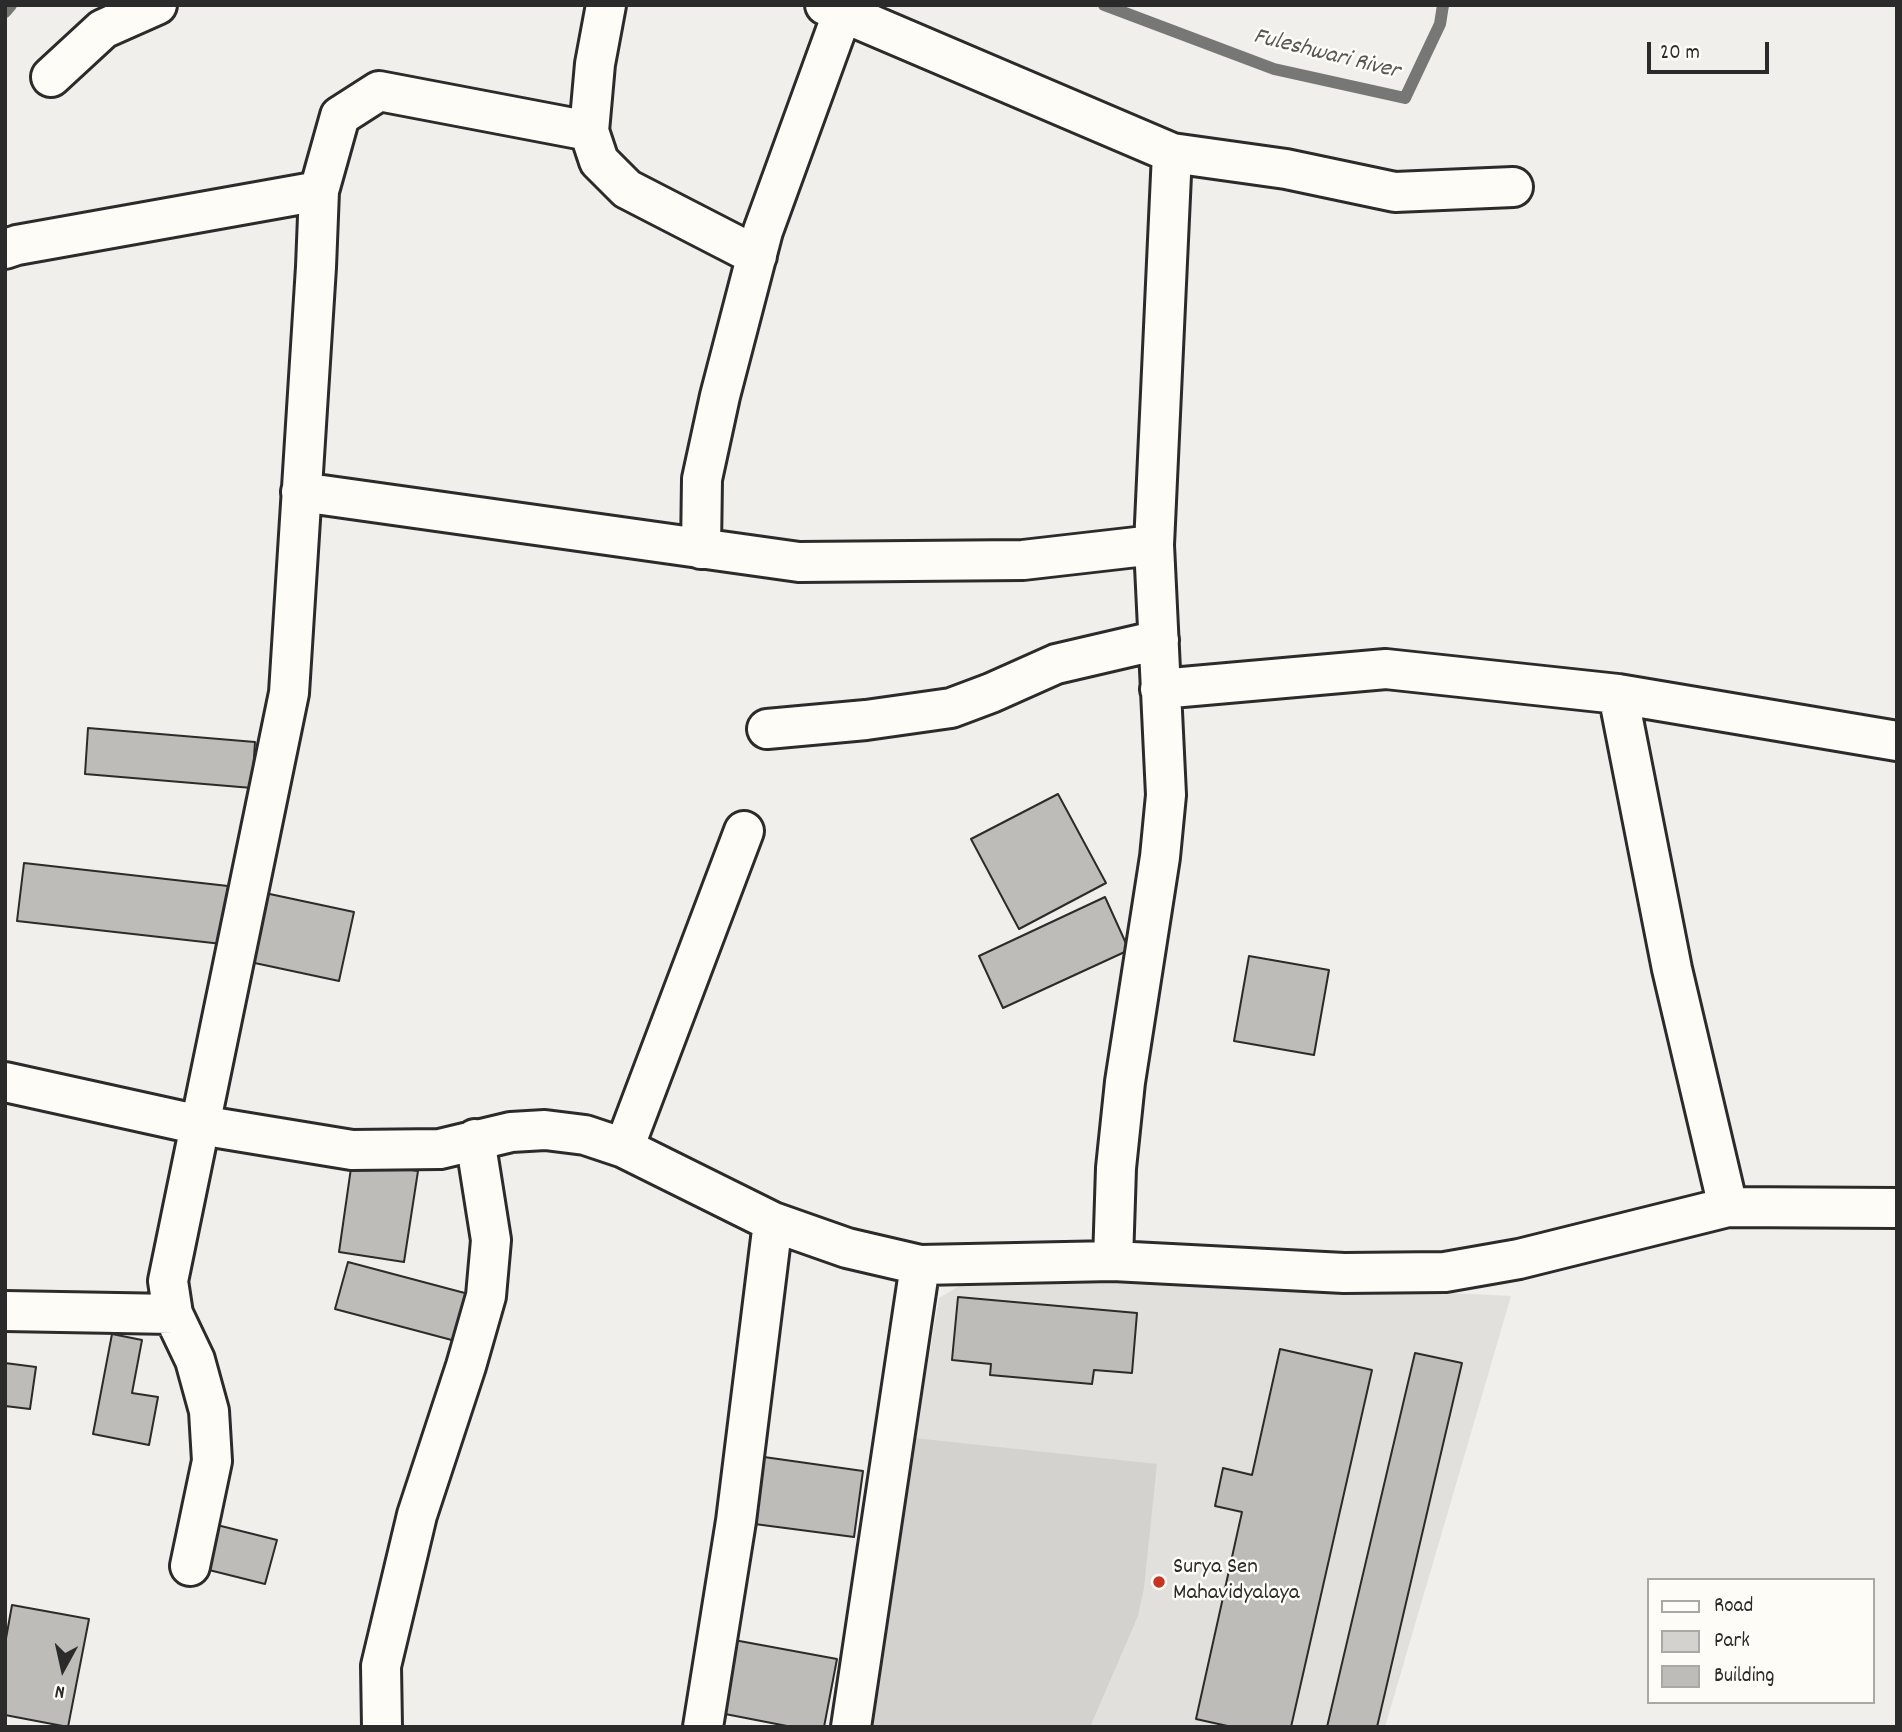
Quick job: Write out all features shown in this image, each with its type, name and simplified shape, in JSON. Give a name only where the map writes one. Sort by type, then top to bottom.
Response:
[{"type":"street","points":[[51,77],[103,29],[157,5]]},
{"type":"street","points":[[606,5],[595,64],[589,131],[599,160],[627,189],[757,256]]},
{"type":"street","points":[[701,548],[702,479],[720,396],[763,230],[834,10],[1172,153],[1286,169],[1395,192],[1513,187]]},
{"type":"street","points":[[190,1566],[212,1461],[209,1411],[195,1360],[173,1314],[168,1281],[289,693],[319,191],[340,116],[379,91],[589,131]]},
{"type":"street","points":[[1113,1261],[1116,1181],[1125,1082],[1160,857],[1166,795],[1154,545],[1172,153]]},
{"type":"street","points":[[5,249],[319,191]]},
{"type":"street","points":[[302,492],[813,562],[1023,560],[1154,545]]},
{"type":"street","points":[[767,729],[866,720],[950,708],[991,694],[1056,664],[1159,640]]},
{"type":"street","points":[[1160,689],[1386,669],[1618,694],[1897,741]]},
{"type":"street","points":[[1618,694],[1672,969],[1728,1208]]},
{"type":"street","points":[[624,1148],[744,831]]},
{"type":"street","points":[[5,1082],[200,1125],[352,1150],[440,1149],[511,1132],[545,1130],[585,1135],[624,1148],[773,1222],[847,1248],[920,1265],[1113,1261],[1344,1273],[1446,1272],[1519,1259],[1728,1208],[1897,1209]]},
{"type":"street","points":[[382,1727],[381,1666],[417,1515],[486,1296],[491,1240],[475,1139]]},
{"type":"street","points":[[703,1727],[736,1521],[773,1222]]},
{"type":"street","points":[[851,1727],[920,1265]]},
{"type":"street","points":[[5,1311],[173,1314]]},
{"type":"shaded area","name":"Surya Sen Mahavidyalaya","points":[[1223,1281],[1511,1296],[1385,1727],[866,1727],[939,1298],[959,1286]]},
{"type":"green space","points":[[914,1438],[1157,1464],[1144,1588],[1138,1616],[1090,1727],[866,1727]]},
{"type":"building","points":[[88,728],[255,742],[252,788],[85,774]]},
{"type":"building","points":[[1058,794],[1106,883],[1019,929],[971,839]]},
{"type":"building","points":[[24,863],[228,886],[222,944],[17,921]]},
{"type":"building","points":[[265,893],[354,912],[339,981],[250,962]]},
{"type":"building","points":[[1105,897],[1129,950],[1003,1008],[979,956]]},
{"type":"building","points":[[1249,956],[1329,970],[1314,1055],[1234,1041]]},
{"type":"building","points":[[352,1161],[418,1171],[404,1262],[339,1252]]},
{"type":"building","points":[[348,1262],[476,1296],[463,1343],[335,1309]]},
{"type":"building","points":[[958,1297],[1137,1313],[1132,1373],[1094,1370],[1092,1384],[990,1375],[991,1364],[952,1360]]},
{"type":"building","points":[[112,1334],[142,1340],[132,1393],[158,1397],[149,1445],[93,1434]]},
{"type":"building","points":[[1280,1349],[1372,1370],[1291,1727],[1232,1727],[1196,1719],[1242,1512],[1215,1506],[1223,1468],[1252,1475]]},
{"type":"building","points":[[1415,1353],[1462,1363],[1377,1727],[1327,1727]]},
{"type":"building","points":[[5,1363],[36,1367],[30,1409],[5,1406]]},
{"type":"building","points":[[757,1456],[863,1471],[854,1537],[747,1523]]},
{"type":"building","points":[[205,1522],[277,1540],[265,1584],[193,1566]]},
{"type":"building","points":[[12,1605],[89,1619],[68,1727],[5,1715],[5,1644]]},
{"type":"building","points":[[734,1640],[837,1659],[824,1727],[792,1727],[720,1713]]},
{"type":"waterway","name":"Fuleshwari River","points":[[5,12],[11,5]]},
{"type":"waterway","name":"Fuleshwari River","points":[[1104,5],[1274,69],[1405,98],[1440,24],[1443,5]]},
{"type":"place","name":"Surya Sen Mahavidyalaya","points":[[1159,1582]]}]
